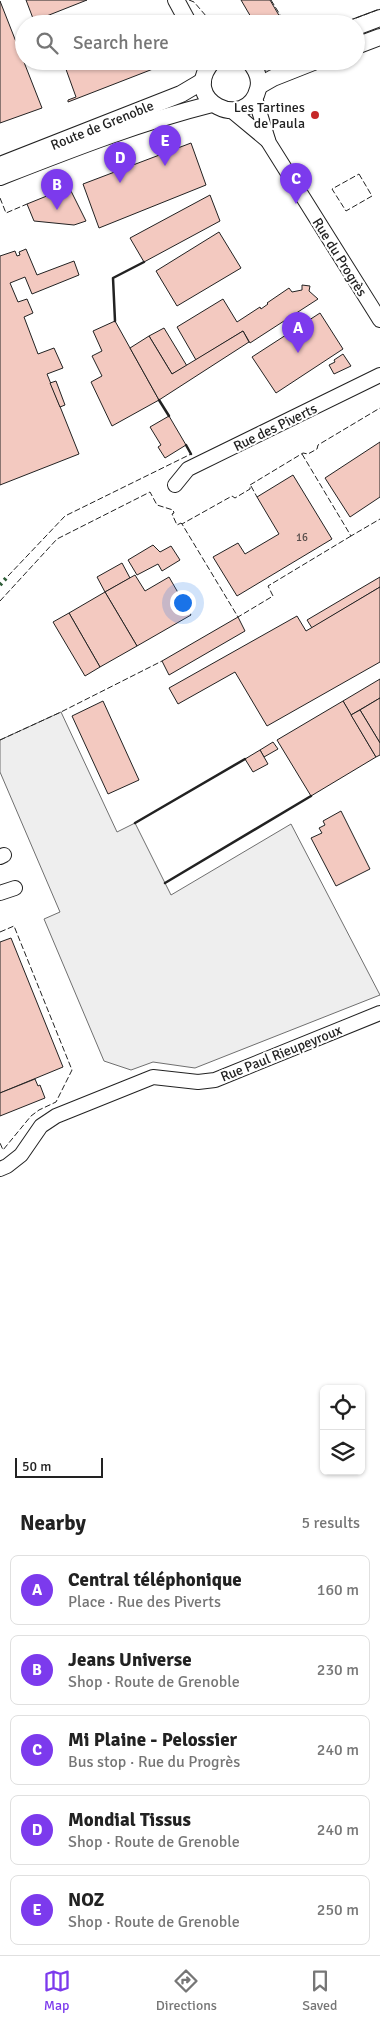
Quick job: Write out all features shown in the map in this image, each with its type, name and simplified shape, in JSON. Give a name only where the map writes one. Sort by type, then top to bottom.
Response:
[{"type":"main road","points":[[365,24],[380,18]]},
{"type":"main road","points":[[365,43],[380,37]]},
{"type":"main road","name":"Route de Grenoble","points":[[0,165],[181,94],[205,70]]},
{"type":"main road","points":[[207,70],[203,90],[212,104],[232,111],[241,109],[257,92],[277,76],[293,70]]},
{"type":"main road","points":[[256,70],[257,92]]},
{"type":"main road","name":"Route de Grenoble","points":[[0,177],[146,122],[187,109],[212,104]]},
{"type":"street","name":"Rue du Progrès","points":[[257,92],[269,143]]},
{"type":"street","name":"Rue du Progrès","points":[[232,111],[269,143],[380,320]]},
{"type":"street","name":"Rue des Piverts","points":[[175,485],[188,469],[380,375]]},
{"type":"street","points":[[0,893],[15,888]]},
{"type":"street","name":"Rue Paul Rieupeyroux","points":[[0,1169],[21,1155],[42,1126],[56,1116],[153,1077],[198,1082],[215,1080],[380,1013]]},
{"type":"shaded area","points":[[61,712],[117,832],[135,823],[171,895],[291,824],[380,995],[195,1068],[153,1062],[131,1070],[104,1061],[44,919],[60,912],[0,772],[0,740]]},
{"type":"building","points":[[26,0],[87,0],[49,15],[32,15]]},
{"type":"building","points":[[241,0],[270,0],[279,15],[250,15]]},
{"type":"building","points":[[0,1],[15,39],[15,70],[27,70],[42,108],[0,123]]},
{"type":"building","points":[[66,70],[150,70],[68,102],[68,100],[76,97]]},
{"type":"building","points":[[191,143],[206,185],[99,228],[83,184]]},
{"type":"building","points":[[69,187],[86,221],[74,225],[34,221],[27,204]]},
{"type":"building","points":[[210,195],[220,221],[144,262],[130,238]]},
{"type":"building","points":[[219,232],[241,268],[177,306],[156,271]]},
{"type":"building","points":[[26,249],[37,275],[74,261],[79,275],[32,294],[25,277],[10,283],[18,302],[27,299],[33,313],[24,317],[38,354],[54,348],[63,368],[47,374],[79,454],[0,485],[0,256],[15,251],[17,256],[20,255],[19,252]]},
{"type":"building","points":[[302,285],[310,286],[309,291],[318,299],[250,343],[243,331],[196,360],[177,327],[223,299],[237,322],[260,307],[261,309],[289,288],[292,292],[302,290]]},
{"type":"building","points":[[320,313],[343,349],[276,393],[252,357]]},
{"type":"building","points":[[115,321],[159,400],[112,426],[91,382],[102,376],[92,356],[102,351],[93,331]]},
{"type":"building","points":[[164,328],[187,366],[172,374],[149,336]]},
{"type":"building","points":[[243,331],[249,342],[159,400],[130,348],[149,336],[172,374]]},
{"type":"building","points":[[343,354],[351,366],[334,374],[329,365]]},
{"type":"building","points":[[56,381],[65,405],[60,407],[50,383]]},
{"type":"building","points":[[169,416],[186,445],[165,458],[158,447],[161,445],[150,427]]},
{"type":"building","points":[[380,442],[380,497],[350,517],[325,478]]},
{"type":"building","points":[[293,475],[332,539],[237,596],[213,557],[238,543],[245,554],[279,534],[257,497]]},
{"type":"building","points":[[153,545],[160,552],[171,546],[180,560],[162,571],[158,564],[137,575],[128,560]]},
{"type":"building","points":[[122,563],[130,578],[105,592],[97,577]]},
{"type":"building","points":[[135,575],[145,591],[169,577],[191,615],[137,646],[105,592]]},
{"type":"building","points":[[380,577],[380,587],[312,628],[307,620]]},
{"type":"building","points":[[380,587],[380,662],[267,726],[235,672],[178,704],[169,688],[297,616],[306,631]]},
{"type":"building","points":[[105,592],[137,646],[100,667],[69,613]]},
{"type":"building","points":[[69,613],[100,667],[85,676],[53,622]]},
{"type":"building","points":[[238,617],[245,631],[169,675],[162,661]]},
{"type":"building","points":[[380,679],[380,698],[351,715],[343,701]]},
{"type":"building","points":[[380,698],[380,743],[360,710]]},
{"type":"building","points":[[103,701],[139,780],[108,794],[72,716]]},
{"type":"building","points":[[343,701],[376,757],[311,796],[277,740]]},
{"type":"building","points":[[360,710],[380,743],[380,755],[376,757],[351,715]]},
{"type":"building","points":[[273,742],[278,749],[264,757],[260,750]]},
{"type":"building","points":[[260,750],[268,764],[253,772],[245,759]]},
{"type":"building","points":[[341,811],[370,869],[336,886],[311,838],[322,833],[319,828],[325,825],[323,821]]},
{"type":"building","points":[[11,938],[63,1067],[0,1093],[0,942]]},
{"type":"building","points":[[35,1079],[38,1086],[40,1085],[45,1098],[0,1116],[0,1093]]},
{"type":"hedge","points":[[0,585],[8,576]]},
{"type":"fence","points":[[189,0],[194,2],[205,15]]},
{"type":"fence","points":[[271,0],[280,15]]},
{"type":"fence","points":[[364,15],[380,9]]},
{"type":"fence","points":[[359,174],[372,196],[346,211],[332,189],[359,174]]},
{"type":"fence","points":[[0,198],[6,213],[27,204]]},
{"type":"fence","points":[[351,536],[268,586],[273,596],[238,617],[182,524],[232,496],[235,498],[250,489],[250,485],[303,453],[308,454],[317,449],[318,445],[380,408]]},
{"type":"fence","points":[[8,576],[65,516],[191,454]]},
{"type":"fence","points":[[302,454],[351,536],[380,519]]},
{"type":"fence","points":[[251,486],[257,497]]},
{"type":"fence","points":[[0,601],[57,539],[150,492],[157,505],[173,510],[174,513],[172,514],[177,525],[182,524]]},
{"type":"fence","points":[[0,740],[61,712],[162,661]]},
{"type":"fence","points":[[0,932],[14,926],[72,1070],[56,1102],[31,1116],[3,1150],[0,1143]]},
{"type":"wall","points":[[115,321],[113,278],[144,262]]},
{"type":"wall","points":[[159,400],[169,416]]},
{"type":"wall","points":[[186,445],[191,454]]},
{"type":"wall","points":[[135,823],[245,759]]},
{"type":"wall","points":[[165,883],[311,796]]},
{"type":"place","name":"Les Tartines de Paula","points":[[315,115]]},
{"type":"place","name":"NOZ","points":[[165,166]]},
{"type":"place","name":"Mondial Tissus","points":[[120,183]]},
{"type":"place","name":"Mi Plaine - Pelossier","points":[[296,204]]},
{"type":"place","name":"Jeans Universe","points":[[57,210]]},
{"type":"place","name":"Central téléphonique","points":[[298,353]]}]
